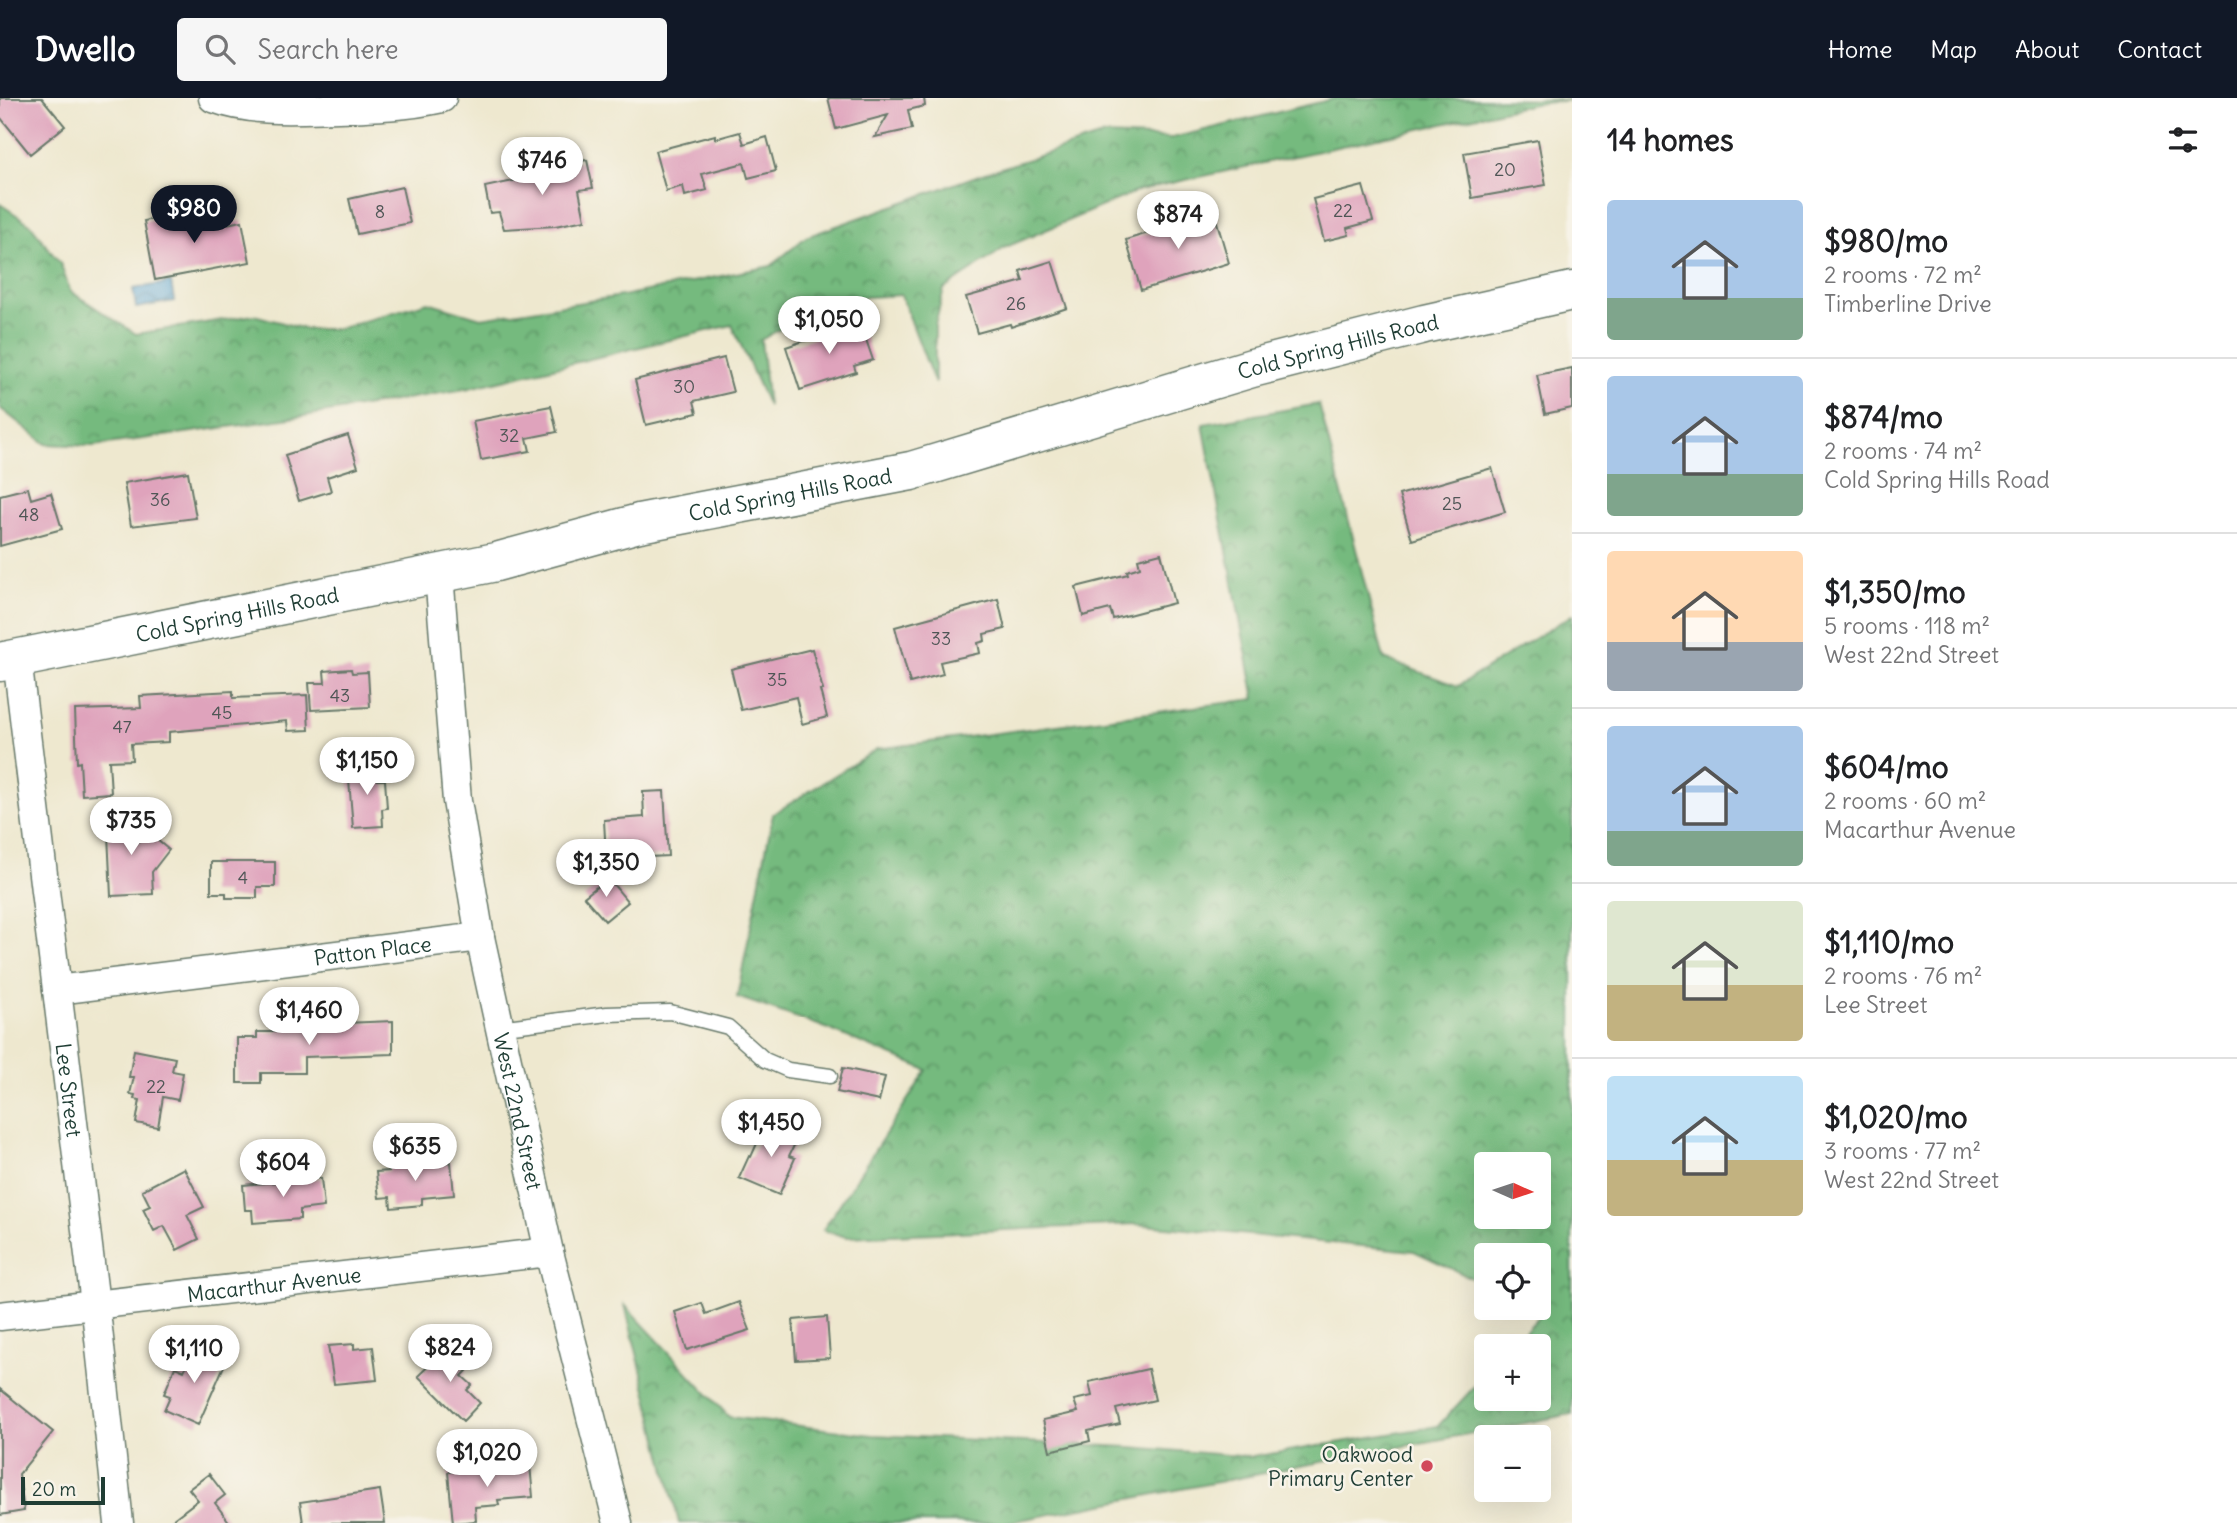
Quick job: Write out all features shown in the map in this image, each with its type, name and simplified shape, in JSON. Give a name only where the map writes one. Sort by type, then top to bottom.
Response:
[{"type":"street","points":[[213,98],[257,108],[298,109],[409,106],[442,98]]},
{"type":"street","name":"Cold Spring Hills Road","points":[[9,661],[496,562],[639,523],[911,471],[1252,368],[1424,324],[1572,291]]},
{"type":"street","name":"West 22nd Street","points":[[439,574],[457,801],[480,937],[549,1252],[618,1523]]},
{"type":"street","name":"Lee Street","points":[[9,661],[57,990],[119,1523]]},
{"type":"street","name":"Patton Place","points":[[57,990],[480,937]]},
{"type":"street","name":"Macarthur Avenue","points":[[0,1315],[549,1252]]},
{"type":"lane","points":[[498,1028],[607,1014],[670,1012],[728,1027],[765,1060],[788,1070],[830,1076]]},
{"type":"green space","points":[[1337,98],[1572,100],[1534,104],[1140,190],[1006,247],[944,289],[935,325],[935,384],[901,295],[832,299],[761,340],[768,406],[732,325],[465,389],[298,417],[93,446],[46,444],[0,408],[0,204],[30,224],[61,265],[70,291],[136,334],[254,315],[305,329],[337,329],[428,302],[481,318],[622,296],[771,266],[806,237],[982,174],[1105,135],[1172,138]]},
{"type":"green space","points":[[1319,404],[1384,659],[1458,686],[1572,615],[1572,1414],[1515,1425],[1474,1425],[1474,1433],[1004,1523],[679,1523],[625,1305],[729,1417],[872,1435],[1130,1447],[1252,1457],[1438,1426],[1474,1387],[1474,1411],[1551,1411],[1551,1334],[1523,1334],[1536,1320],[1551,1320],[1551,1243],[1474,1243],[1474,1279],[1414,1251],[1135,1224],[846,1237],[823,1230],[927,1070],[821,1026],[737,997],[773,814],[877,749],[1255,699],[1203,424]]},
{"type":"water","points":[[171,282],[174,301],[136,308],[133,289]]},
{"type":"building","points":[[0,98],[42,98],[65,126],[30,154],[0,117]]},
{"type":"building","points":[[828,98],[924,98],[925,106],[908,110],[912,129],[875,137],[888,115],[836,129]]},
{"type":"building","points":[[740,132],[744,144],[767,137],[776,171],[748,178],[744,163],[702,174],[707,190],[685,196],[683,186],[666,191],[655,151],[715,135],[715,139]]},
{"type":"building","points":[[1538,140],[1546,185],[1472,198],[1464,153]]},
{"type":"building","points":[[587,160],[593,188],[579,190],[585,220],[555,226],[504,229],[499,212],[490,213],[485,187],[527,178],[527,170]]},
{"type":"building","points":[[1363,186],[1373,221],[1347,228],[1349,235],[1324,241],[1313,199]]},
{"type":"building","points":[[402,187],[410,223],[357,234],[349,199]]},
{"type":"building","points":[[1214,212],[1229,263],[1141,290],[1126,240]]},
{"type":"building","points":[[182,214],[184,223],[224,215],[226,224],[242,221],[250,262],[155,280],[144,221]]},
{"type":"building","points":[[1052,261],[1067,308],[1011,327],[1010,324],[977,333],[966,297],[1023,281],[1020,271]]},
{"type":"building","points":[[860,322],[873,360],[854,366],[856,372],[800,390],[786,347]]},
{"type":"building","points":[[724,358],[733,392],[694,401],[697,413],[646,425],[635,380]]},
{"type":"building","points":[[1572,368],[1572,408],[1545,414],[1537,375]]},
{"type":"building","points":[[551,406],[557,432],[527,438],[530,451],[481,460],[473,421]]},
{"type":"building","points":[[348,435],[358,467],[327,477],[331,491],[299,501],[285,455]]},
{"type":"building","points":[[1492,468],[1505,512],[1412,540],[1399,495]]},
{"type":"building","points":[[188,472],[196,518],[131,526],[124,483]]},
{"type":"building","points":[[28,488],[31,499],[51,493],[62,529],[0,546],[0,495]]},
{"type":"building","points":[[1161,553],[1174,603],[1113,619],[1110,609],[1083,616],[1076,587],[1128,574],[1127,571],[1140,567],[1138,559]]},
{"type":"building","points":[[998,599],[1005,629],[984,634],[985,641],[978,643],[980,653],[940,662],[943,674],[910,683],[895,627]]},
{"type":"building","points":[[812,649],[827,717],[802,724],[796,697],[741,710],[731,669]]},
{"type":"building","points":[[351,669],[352,673],[368,672],[370,707],[311,710],[309,683],[325,683],[324,671]]},
{"type":"building","points":[[233,691],[233,698],[307,695],[309,730],[288,731],[287,721],[169,732],[169,742],[131,744],[132,760],[109,761],[111,793],[82,795],[80,762],[77,763],[75,710],[141,708],[140,696]]},
{"type":"building","points":[[376,766],[377,780],[385,780],[387,808],[382,809],[383,826],[353,828],[348,768]]},
{"type":"building","points":[[664,791],[668,856],[630,858],[631,874],[607,875],[604,820],[644,817],[643,792]]},
{"type":"building","points":[[137,813],[138,841],[157,840],[169,850],[152,872],[153,894],[111,896],[107,814]]},
{"type":"building","points":[[211,862],[275,862],[275,887],[257,887],[257,898],[226,898],[226,893],[211,893]]},
{"type":"building","points":[[608,878],[628,902],[605,921],[584,897]]},
{"type":"building","points":[[393,1021],[393,1054],[304,1057],[304,1073],[261,1073],[261,1083],[237,1083],[237,1038],[257,1038],[257,1032],[277,1032],[277,1027],[345,1027],[345,1023]]},
{"type":"building","points":[[134,1050],[175,1058],[172,1071],[183,1073],[178,1100],[163,1097],[158,1127],[136,1123],[140,1100],[134,1099],[135,1095],[130,1094],[134,1077],[129,1077]]},
{"type":"building","points":[[843,1068],[885,1077],[879,1101],[837,1092]]},
{"type":"building","points":[[767,1121],[799,1135],[789,1156],[795,1158],[779,1195],[739,1178]]},
{"type":"building","points":[[451,1162],[454,1195],[422,1198],[422,1205],[391,1208],[390,1197],[379,1198],[376,1172],[389,1171],[389,1167]]},
{"type":"building","points":[[184,1168],[204,1207],[187,1215],[199,1239],[177,1250],[164,1226],[154,1231],[143,1209],[150,1206],[142,1190]]},
{"type":"building","points":[[321,1178],[324,1207],[300,1210],[300,1219],[253,1223],[252,1210],[245,1210],[243,1185]]},
{"type":"building","points":[[739,1302],[750,1330],[687,1350],[675,1312],[702,1303],[706,1314]]},
{"type":"building","points":[[827,1317],[830,1358],[796,1360],[793,1320]]},
{"type":"building","points":[[354,1344],[354,1349],[373,1347],[377,1380],[334,1384],[328,1346]]},
{"type":"building","points":[[196,1345],[227,1359],[198,1425],[164,1410],[170,1396],[164,1394],[175,1367],[184,1371]]},
{"type":"building","points":[[446,1349],[467,1371],[462,1376],[472,1385],[467,1390],[480,1403],[463,1421],[418,1376]]},
{"type":"building","points":[[1148,1369],[1155,1400],[1116,1409],[1120,1424],[1088,1431],[1090,1441],[1050,1451],[1043,1420],[1078,1412],[1074,1400],[1092,1396],[1089,1382]]},
{"type":"building","points":[[0,1389],[53,1432],[19,1474],[24,1511],[0,1515]]},
{"type":"building","points":[[530,1465],[533,1497],[498,1500],[499,1505],[475,1507],[476,1521],[453,1523],[448,1472]]},
{"type":"building","points":[[209,1474],[225,1495],[215,1503],[230,1523],[168,1523],[198,1500],[189,1489]]},
{"type":"building","points":[[380,1490],[385,1523],[303,1523],[300,1502]]},
{"type":"place","name":"Oakwood Primary Center","points":[[1427,1466]]}]
